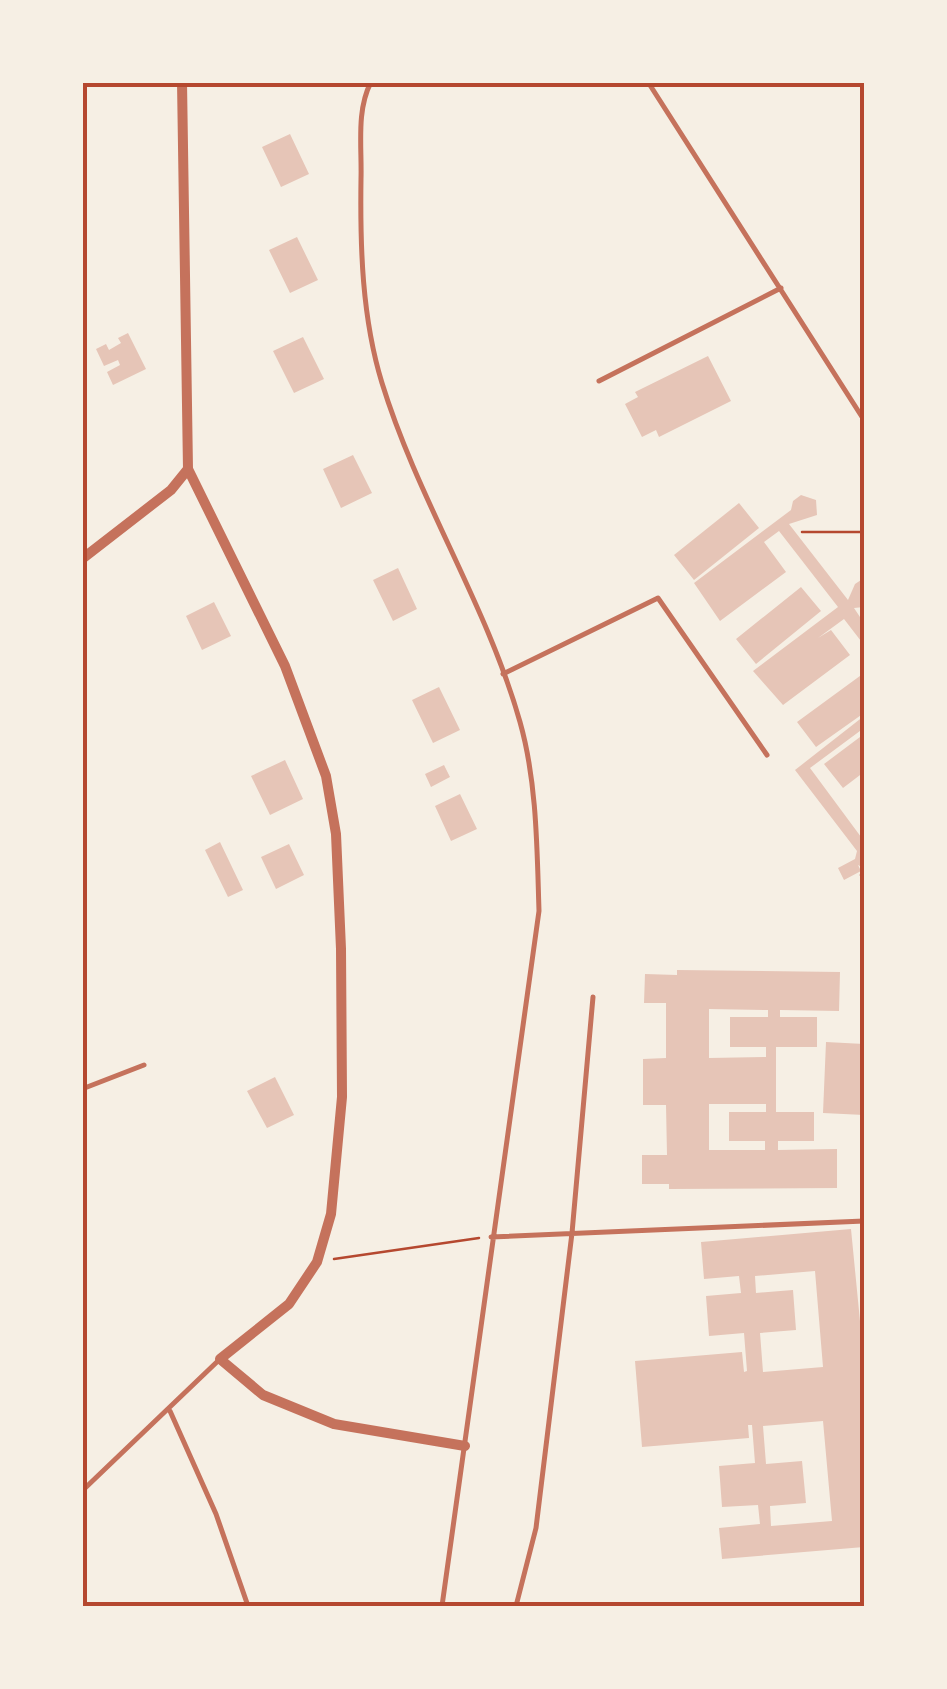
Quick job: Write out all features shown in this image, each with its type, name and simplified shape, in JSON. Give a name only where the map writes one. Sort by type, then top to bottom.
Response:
[{"type":"street","points":[[182,82],[188,469],[285,666],[326,776],[336,834],[342,1098],[331,1214],[318,1262],[289,1304],[220,1359],[262,1396],[334,1424],[465,1446]]},
{"type":"street","points":[[82,559],[171,490],[188,469]]},
{"type":"lane","points":[[372,82],[362,99],[361,210],[365,301],[374,354],[395,421],[521,724],[532,784],[540,911],[491,1236],[442,1606]]},
{"type":"lane","points":[[648,82],[864,420]]},
{"type":"lane","points":[[599,381],[781,288]]},
{"type":"lane","points":[[503,674],[658,598],[768,755]]},
{"type":"lane","points":[[516,1606],[536,1528],[572,1233],[593,998]]},
{"type":"lane","points":[[82,1089],[144,1065]]},
{"type":"lane","points":[[491,1236],[864,1221]]},
{"type":"lane","points":[[82,1491],[170,1411],[220,1359]]},
{"type":"lane","points":[[170,1411],[216,1514],[248,1606]]},
{"type":"path","points":[[802,532],[864,532]]},
{"type":"path","points":[[860,875],[864,889]]},
{"type":"path","points":[[318,1262],[491,1236]]},
{"type":"building","points":[[290,134],[309,174],[281,187],[262,147]]},
{"type":"building","points":[[297,237],[318,280],[290,293],[269,250]]},
{"type":"building","points":[[128,333],[146,369],[113,385],[107,372],[120,365],[118,360],[104,366],[96,349],[106,344],[109,350]]},
{"type":"building","points":[[303,337],[324,379],[294,393],[273,351]]},
{"type":"building","points":[[708,356],[731,401],[659,437],[656,430],[642,437],[625,404],[638,397],[635,392]]},
{"type":"building","points":[[353,455],[372,493],[341,508],[323,469]]},
{"type":"building","points":[[801,495],[816,500],[817,515],[789,524],[848,600],[855,584],[864,578],[864,607],[854,608],[864,623],[864,645],[844,619],[818,638],[831,630],[850,655],[783,705],[753,671],[838,607],[779,531],[764,542],[786,572],[720,621],[694,583],[791,510],[793,501]]},
{"type":"building","points":[[739,503],[759,528],[694,580],[674,555]]},
{"type":"building","points":[[398,568],[417,609],[393,621],[373,580]]},
{"type":"building","points":[[801,587],[821,611],[756,664],[736,639]]},
{"type":"building","points":[[214,602],[231,636],[202,650],[186,616]]},
{"type":"building","points":[[864,673],[864,713],[816,747],[797,722]]},
{"type":"building","points":[[439,687],[460,730],[433,743],[412,700]]},
{"type":"building","points":[[864,716],[864,728],[810,768],[864,841],[864,868],[858,865],[861,871],[844,880],[838,868],[855,859],[857,851],[795,770]]},
{"type":"building","points":[[864,734],[864,772],[843,788],[824,764]]},
{"type":"building","points":[[285,760],[303,799],[270,815],[251,776]]},
{"type":"building","points":[[444,765],[450,777],[431,787],[425,774]]},
{"type":"building","points":[[460,794],[477,829],[451,841],[435,806]]},
{"type":"building","points":[[220,842],[243,890],[228,897],[205,850]]},
{"type":"building","points":[[289,844],[304,875],[276,889],[261,857]]},
{"type":"building","points":[[677,970],[840,972],[839,1011],[780,1010],[780,1017],[817,1017],[817,1047],[776,1047],[776,1112],[814,1112],[814,1141],[778,1141],[778,1150],[837,1149],[837,1188],[669,1189],[669,1184],[642,1184],[642,1155],[667,1155],[666,1105],[643,1105],[643,1059],[666,1058],[666,1003],[644,1003],[645,974],[677,975]],"holes":[[[709,1009],[768,1010],[768,1017],[730,1017],[730,1047],[766,1047],[766,1057],[709,1058]],[[709,1104],[766,1104],[766,1112],[729,1112],[729,1141],[765,1141],[765,1150],[709,1150]]]},
{"type":"building","points":[[826,1042],[864,1044],[864,1115],[823,1113]]},
{"type":"building","points":[[275,1077],[294,1115],[267,1128],[247,1091]]},
{"type":"building","points":[[851,1229],[864,1362],[864,1547],[722,1559],[719,1528],[760,1524],[758,1505],[722,1507],[719,1466],[755,1463],[752,1425],[748,1425],[749,1438],[642,1447],[635,1361],[742,1352],[744,1372],[747,1371],[744,1333],[709,1336],[706,1296],[741,1293],[739,1276],[704,1279],[701,1242]],"holes":[[[815,1271],[823,1367],[763,1372],[760,1333],[796,1330],[793,1290],[756,1293],[755,1276]],[[823,1421],[832,1521],[771,1526],[770,1506],[806,1503],[802,1461],[766,1464],[763,1426]]]}]
